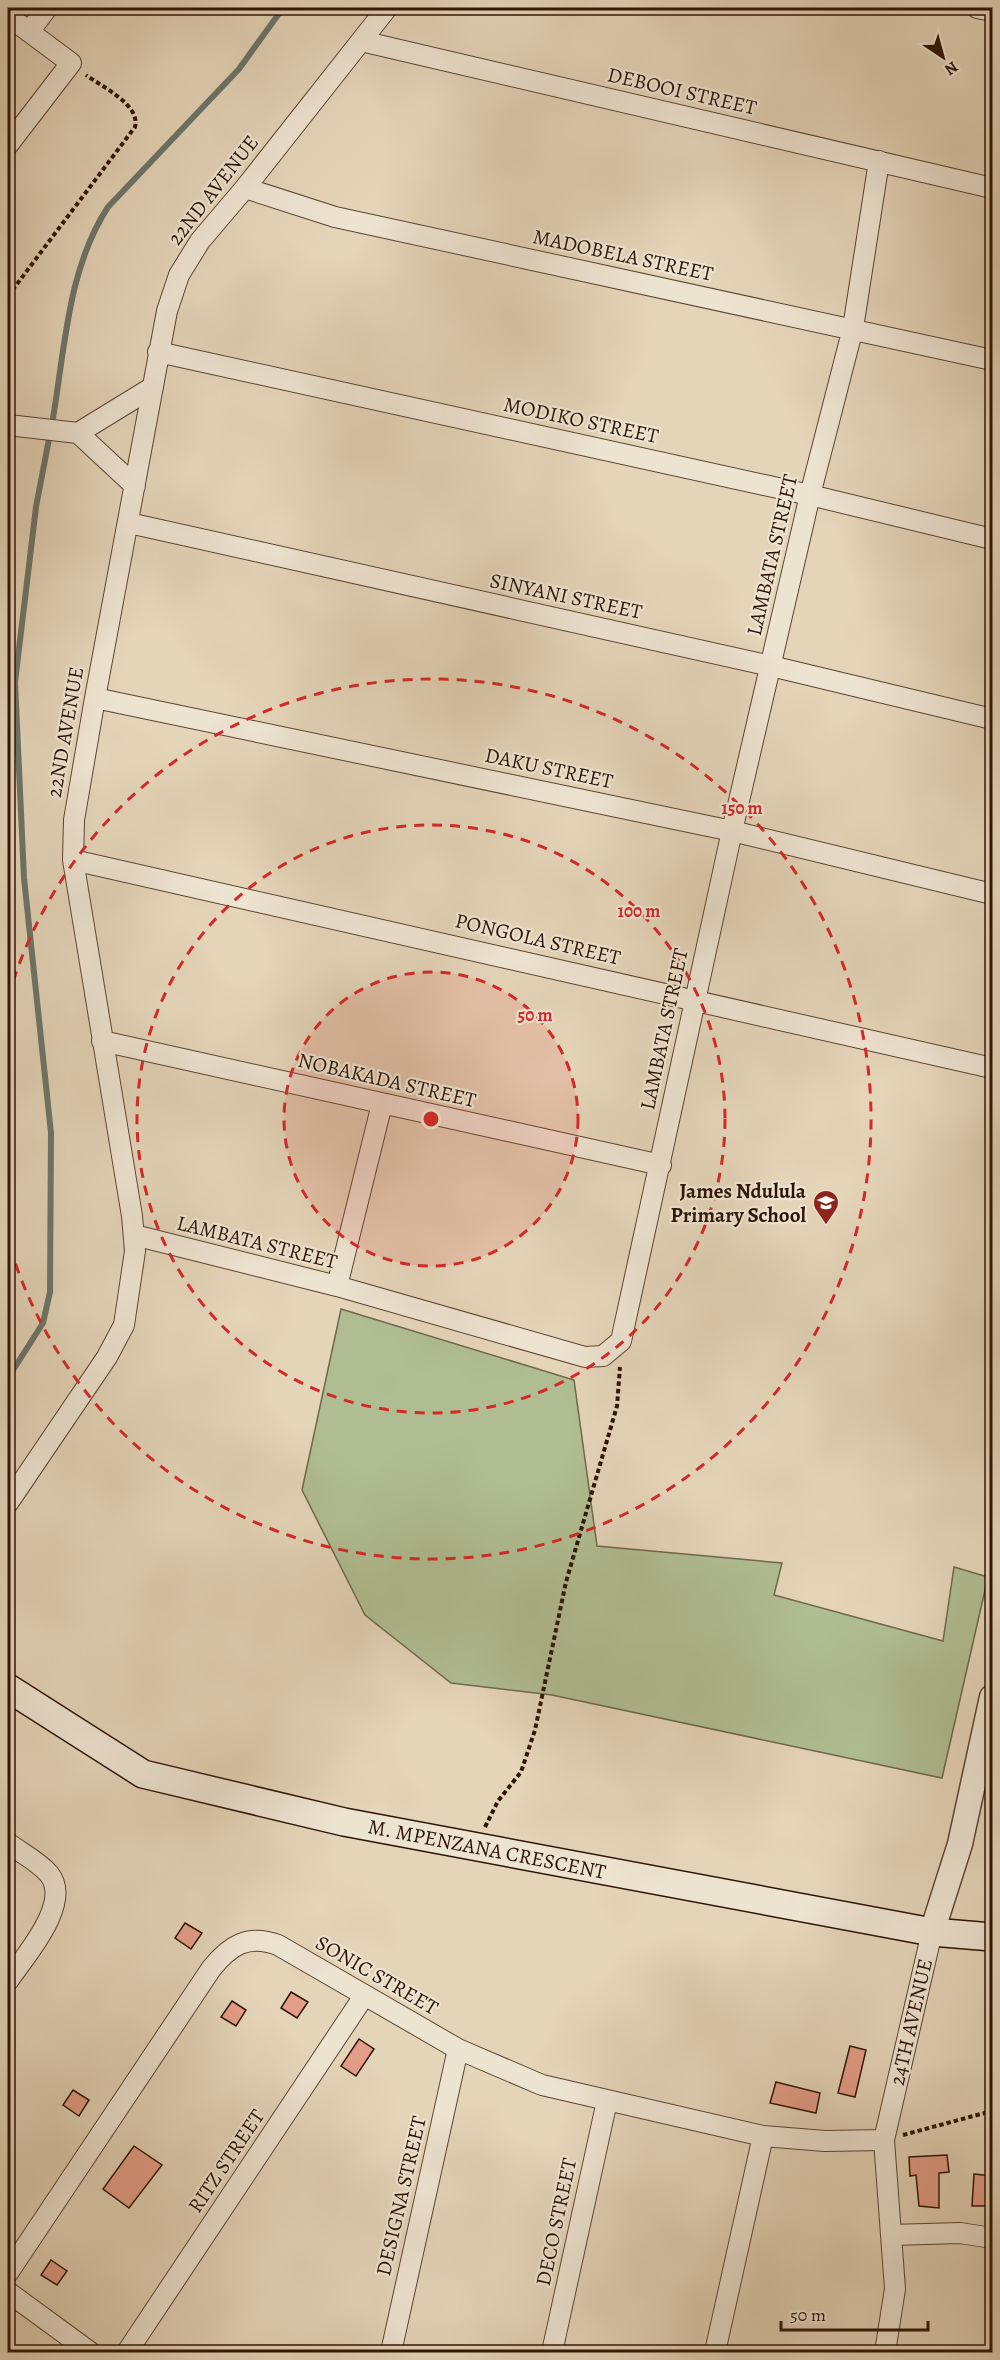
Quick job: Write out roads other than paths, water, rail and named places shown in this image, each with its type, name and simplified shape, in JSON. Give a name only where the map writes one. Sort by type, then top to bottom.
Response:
[{"type":"main road","name":"M. MPENZANA CRESCENT","points":[[8,1688],[143,1774],[344,1822],[932,1932],[993,1937]]},
{"type":"street","points":[[28,32],[47,8]]},
{"type":"street","name":"22ND AVENUE","points":[[8,1503],[100,1367],[124,1325],[134,1263],[134,1235],[73,860],[75,820],[95,698],[129,523],[158,352],[179,275],[200,241],[245,188],[387,8]]},
{"type":"street","points":[[977,8],[993,11]]},
{"type":"street","points":[[8,16],[71,63],[8,145]]},
{"type":"street","name":"DEBOOI STREET","points":[[361,41],[993,188]]},
{"type":"street","name":"LAMBATA STREET","points":[[134,1235],[337,1286],[585,1357],[603,1356],[621,1341],[732,831],[810,495],[853,328],[879,160]]},
{"type":"street","name":"MADOBELA STREET","points":[[245,188],[347,220],[993,360]]},
{"type":"street","name":"MODIKO STREET","points":[[158,352],[810,495],[993,539]]},
{"type":"street","points":[[78,432],[153,387]]},
{"type":"street","points":[[8,424],[78,432],[135,486]]},
{"type":"street","name":"SINYANI STREET","points":[[129,523],[771,666],[993,719]]},
{"type":"street","name":"DAKU STREET","points":[[95,698],[732,831],[993,894]]},
{"type":"street","name":"PONGOLA STREET","points":[[73,860],[993,1068]]},
{"type":"street","name":"NOBAKADA STREET","points":[[102,1041],[661,1165]]},
{"type":"street","points":[[337,1286],[382,1104]]},
{"type":"street","name":"24TH AVENUE","points":[[885,2352],[895,2289],[884,2140],[932,1932],[960,1844],[987,1746],[993,1697]]},
{"type":"street","points":[[8,1844],[50,1875],[55,1886],[56,1898],[51,1916],[8,1981]]},
{"type":"street","name":"SONIC STREET","points":[[8,2273],[211,1969],[235,1944],[255,1940],[278,1945],[458,2049],[542,2085],[763,2136],[825,2141],[884,2140]]},
{"type":"street","name":"RITZ STREET","points":[[127,2352],[364,1996]]},
{"type":"street","name":"DESIGNA STREET","points":[[391,2352],[458,2049]]},
{"type":"street","name":"DECO STREET","points":[[552,2352],[607,2101]]},
{"type":"street","points":[[715,2352],[763,2136]]},
{"type":"street","points":[[891,2235],[960,2233],[993,2238]]},
{"type":"street","points":[[8,2292],[90,2352]]},
{"type":"waterway","points":[[53,418],[65,336],[76,282],[84,256],[108,207],[239,69],[283,8]]},
{"type":"waterway","points":[[8,1378],[43,1323],[50,1292],[51,1133],[24,878],[15,682],[36,507],[49,439]]},
{"type":"place","name":"James Ndulula Primary School","points":[[826,1226]]}]
